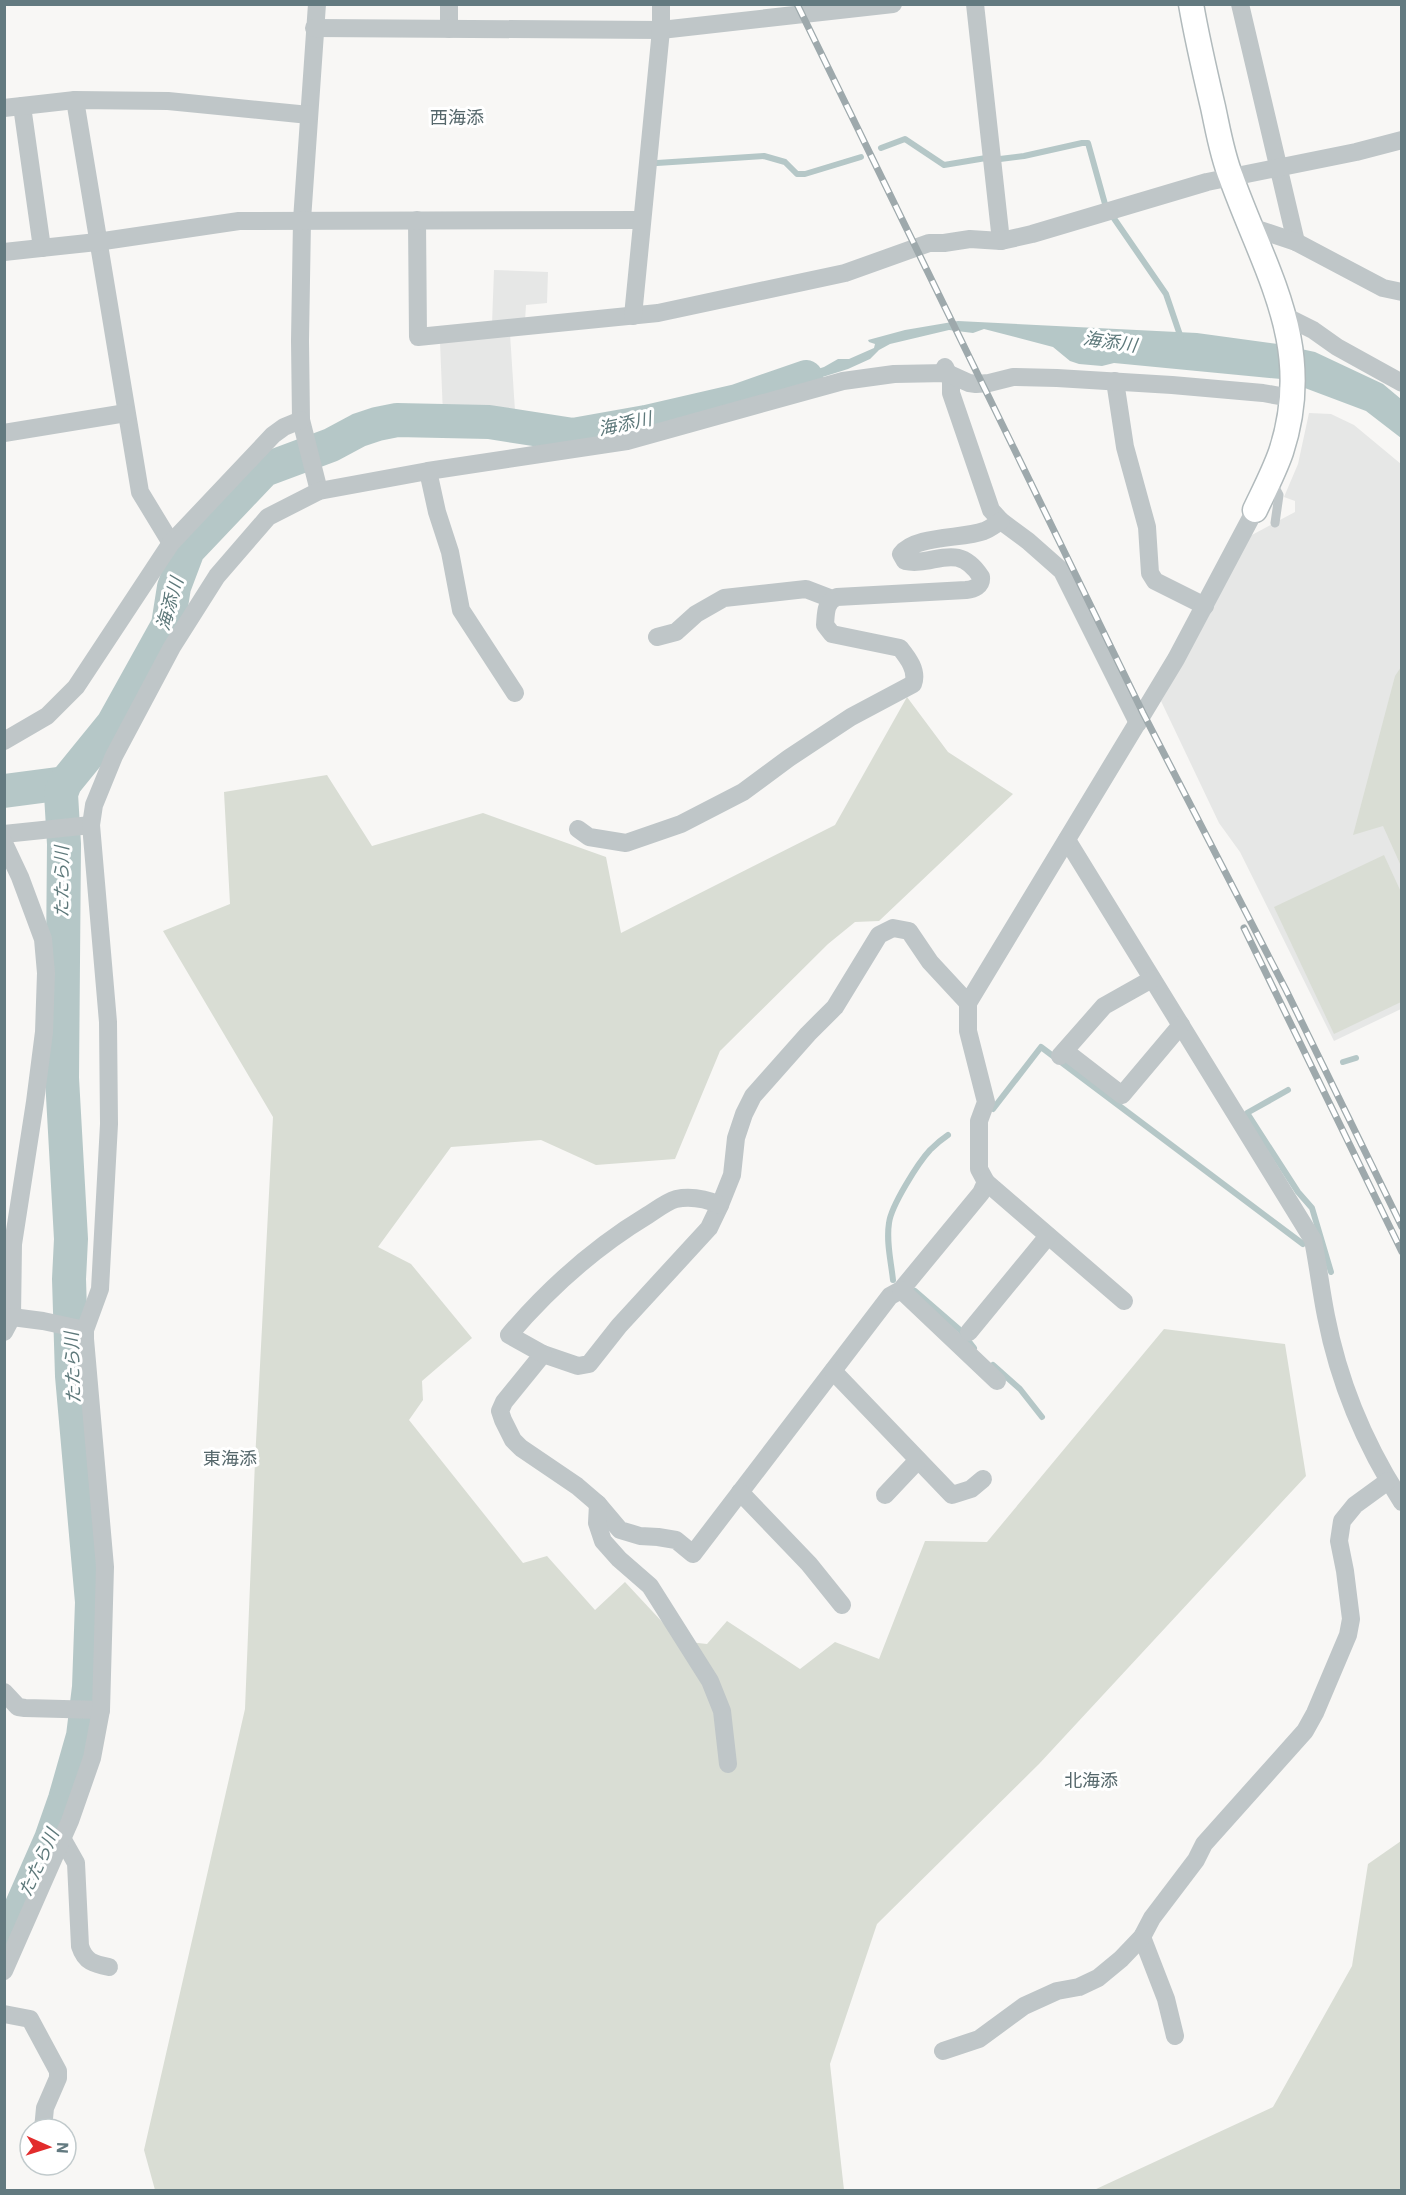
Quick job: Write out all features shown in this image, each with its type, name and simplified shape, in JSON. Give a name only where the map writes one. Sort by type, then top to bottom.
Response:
[{"type":"street","points":[[317,4],[302,220],[300,341],[302,427],[318,486]]},
{"type":"street","points":[[449,4],[449,29]]},
{"type":"street","points":[[633,316],[661,30],[661,4]]},
{"type":"street","points":[[314,28],[661,30],[893,4]]},
{"type":"street","points":[[975,4],[1001,241]]},
{"type":"street","points":[[1124,1301],[986,1182],[979,1169],[979,1121],[986,1102],[968,1031],[968,1002],[1138,723],[1205,606],[1265,517],[1270,479],[1288,423],[1291,395],[1289,341],[1285,316],[1230,176],[1191,4]]},
{"type":"street","points":[[1240,4],[1296,242]]},
{"type":"street","points":[[42,248],[13,107],[75,100],[168,101],[309,115]]},
{"type":"street","points":[[75,100],[140,492],[171,543]]},
{"type":"street","points":[[417,220],[418,337],[658,313],[845,273],[929,243],[981,239],[1001,241],[1032,234],[1230,176],[1356,152],[1401,140]]},
{"type":"street","points":[[4,252],[97,242],[239,221],[642,220]]},
{"type":"street","points":[[1251,227],[1296,242],[1383,288],[1401,292]]},
{"type":"street","points":[[1285,316],[1401,382]]},
{"type":"street","points":[[4,1971],[8,1951],[63,1840],[87,1774],[99,1710],[105,1568],[83,1330],[100,1289],[109,1124],[107,1011],[88,826],[114,756],[172,647],[217,576],[268,518],[318,486],[627,441],[843,381],[945,369],[969,383],[976,384],[1013,377],[1115,381],[1291,395]]},
{"type":"street","points":[[945,369],[951,381],[951,393],[991,510],[1001,521],[1062,571],[1138,723]]},
{"type":"street","points":[[1115,381],[1125,447],[1147,527],[1150,573],[1155,581],[1205,606]]},
{"type":"street","points":[[4,433],[126,413]]},
{"type":"street","points":[[4,741],[47,716],[76,687],[171,543],[273,435],[284,427],[302,427]]},
{"type":"street","points":[[428,471],[437,512],[450,552],[461,610],[515,693]]},
{"type":"street","points":[[578,829],[589,837],[627,843],[681,824],[743,792],[851,717],[913,684],[914,672],[900,648],[832,634],[825,625],[827,605],[837,597],[966,590],[977,587],[981,577],[972,566],[959,558],[938,557],[910,562],[905,561],[901,554],[911,546],[984,531],[1001,521]]},
{"type":"street","points":[[657,637],[676,632],[696,614],[724,598],[806,589],[832,599]]},
{"type":"street","points":[[4,834],[88,826]]},
{"type":"street","points":[[1067,840],[1313,1240],[1326,1317],[1346,1392],[1357,1420],[1401,1502]]},
{"type":"street","points":[[4,843],[43,939],[46,973],[44,1032],[13,1244],[8,1324],[57,1323],[83,1330]]},
{"type":"street","points":[[720,1205],[710,1200],[690,1197],[674,1200],[630,1226],[591,1253],[508,1335],[543,1354],[578,1366],[589,1364],[619,1326],[709,1228],[720,1205],[732,1175],[736,1138],[753,1096],[835,1007],[879,935],[893,928],[909,932],[930,962],[968,1002]]},
{"type":"street","points":[[1152,979],[1104,1006],[1063,1053],[1122,1095],[1181,1025]]},
{"type":"street","points":[[543,1354],[504,1402],[500,1411],[513,1440],[532,1458],[555,1470],[598,1504],[620,1530],[640,1536],[676,1540],[693,1554],[890,1296],[901,1290],[981,1193],[986,1182]]},
{"type":"street","points":[[969,1332],[1048,1236]]},
{"type":"street","points":[[901,1290],[997,1381]]},
{"type":"street","points":[[833,1371],[952,1495],[971,1489],[983,1479]]},
{"type":"street","points":[[885,1495],[918,1460]]},
{"type":"street","points":[[943,2052],[979,2039],[1032,2002],[1057,1990],[1078,1987],[1098,1978],[1121,1959],[1142,1937],[1152,1918],[1196,1860],[1204,1844],[1305,1731],[1348,1635],[1351,1619],[1339,1541],[1342,1521],[1355,1505],[1388,1481]]},
{"type":"street","points":[[740,1492],[809,1564],[842,1605]]},
{"type":"street","points":[[598,1504],[597,1523],[603,1542],[650,1586],[710,1681],[722,1711],[728,1764]]},
{"type":"street","points":[[4,1692],[18,1707],[99,1710]]},
{"type":"street","points":[[63,1840],[76,1863],[80,1946],[83,1955],[96,1965],[109,1967]]},
{"type":"street","points":[[1142,1937],[1166,1999],[1175,2036]]},
{"type":"street","points":[[4,2014],[30,2019],[58,2071],[58,2078],[45,2108],[44,2117]]},
{"type":"shaded area","points":[[494,270],[548,272],[547,303],[526,305],[525,321],[492,324]]},
{"type":"shaded area","points":[[510,334],[515,411],[443,415],[440,342]]},
{"type":"shaded area","points":[[1309,413],[1331,414],[1354,425],[1401,464],[1401,1009],[1334,1041],[1240,852],[1219,823],[1161,701],[1250,536],[1295,512],[1295,501],[1284,497],[1298,464]]},
{"type":"shaded area","points":[[1401,667],[1401,866],[1383,826],[1353,835],[1395,676]]},
{"type":"shaded area","points":[[907,697],[948,752],[1013,794],[879,921],[855,922],[828,944],[720,1051],[675,1159],[596,1165],[541,1140],[451,1147],[378,1247],[411,1264],[472,1338],[422,1381],[423,1400],[409,1420],[523,1563],[547,1556],[595,1610],[625,1582],[680,1641],[707,1644],[727,1621],[800,1669],[835,1642],[879,1659],[925,1541],[987,1542],[1164,1329],[1285,1344],[1306,1476],[1039,1764],[877,1924],[830,2064],[844,2190],[155,2190],[144,2150],[245,1709],[273,1117],[163,931],[230,904],[224,792],[327,775],[372,846],[483,813],[606,857],[621,933],[835,825]]},
{"type":"shaded area","points":[[1384,855],[1401,892],[1401,1002],[1334,1034],[1274,907]]},
{"type":"shaded area","points":[[1401,1841],[1401,2190],[1094,2190],[1273,2107],[1352,1966],[1368,1864]]},
{"type":"water","points":[[958,321],[1197,333],[1278,344],[1315,352],[1383,384],[1401,399],[1401,438],[1366,411],[1281,379],[1114,363],[1102,366],[1079,364],[1070,361],[1053,347],[984,329],[973,333],[949,330],[890,344],[870,359],[848,369],[765,395],[761,387],[824,367],[838,359],[849,359],[874,348],[875,344],[868,340],[905,330]]},
{"type":"waterway","points":[[881,148],[905,139],[944,165],[986,158]]},
{"type":"waterway","points":[[1000,159],[1088,143],[1105,204]]},
{"type":"waterway","points":[[657,163],[764,156],[785,162],[797,174],[805,174],[861,157]]},
{"type":"waterway","points":[[1113,217],[1166,294],[1181,338]]},
{"type":"waterway","name":"たたら川","points":[[4,1937],[12,1928],[51,1839],[65,1799],[83,1736],[89,1687],[92,1602],[72,1376],[69,1279],[71,1239],[62,1078],[64,844],[61,794],[65,783],[113,724],[168,625],[174,587],[188,550],[264,470],[331,445],[359,430],[397,420],[489,422],[573,435],[646,422],[737,401],[806,377]]},
{"type":"waterway","name":"海添川","points":[[4,791],[65,783]]},
{"type":"waterway","points":[[993,1109],[1041,1047],[1303,1244]]},
{"type":"waterway","points":[[1343,1062],[1356,1058]]},
{"type":"waterway","points":[[1288,1090],[1247,1113],[1298,1192],[1312,1208],[1331,1272]]},
{"type":"waterway","points":[[893,1280],[888,1237],[891,1216],[919,1164],[930,1150],[948,1135]]},
{"type":"waterway","points":[[915,1291],[960,1330],[974,1348]]},
{"type":"waterway","points":[[993,1365],[1020,1389],[1042,1417]]},
{"type":"railway","points":[[797,4],[1143,713],[1286,990],[1402,1227]]},
{"type":"railway","points":[[1244,928],[1402,1252]]},
{"type":"district","name":"西海添","points":[[457,118]]},
{"type":"district","name":"東海添","points":[[230,1459]]},
{"type":"district","name":"北海添","points":[[1091,1781]]}]
